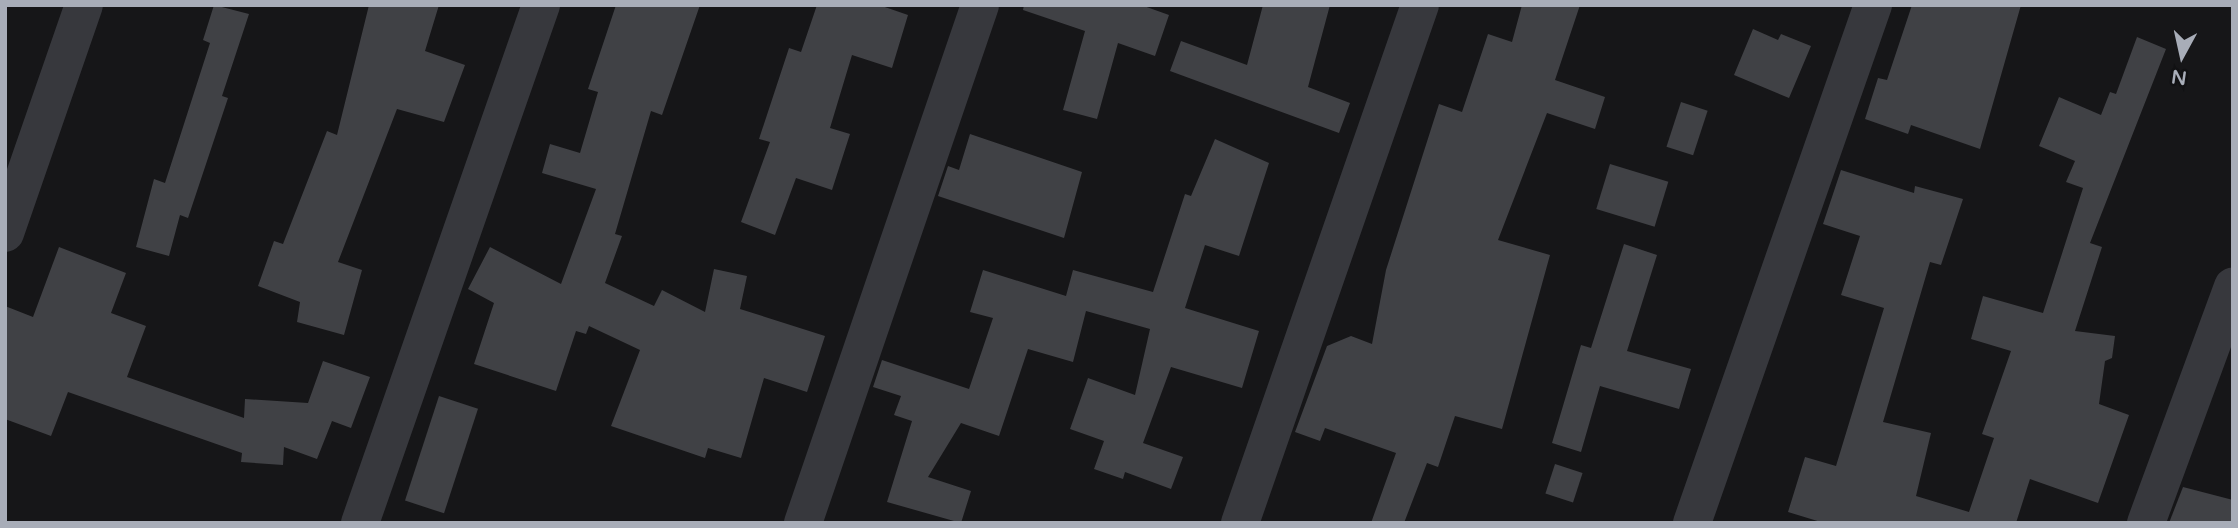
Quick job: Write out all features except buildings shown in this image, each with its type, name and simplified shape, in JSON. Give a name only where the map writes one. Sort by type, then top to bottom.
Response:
[{"type":"street","points":[[5,233],[83,5]]},
{"type":"street","points":[[360,523],[541,5]]},
{"type":"street","points":[[803,523],[980,5]]},
{"type":"street","points":[[1240,523],[1420,5]]},
{"type":"street","points":[[1692,523],[1873,5]]},
{"type":"street","points":[[2146,523],[2233,286]]}]
